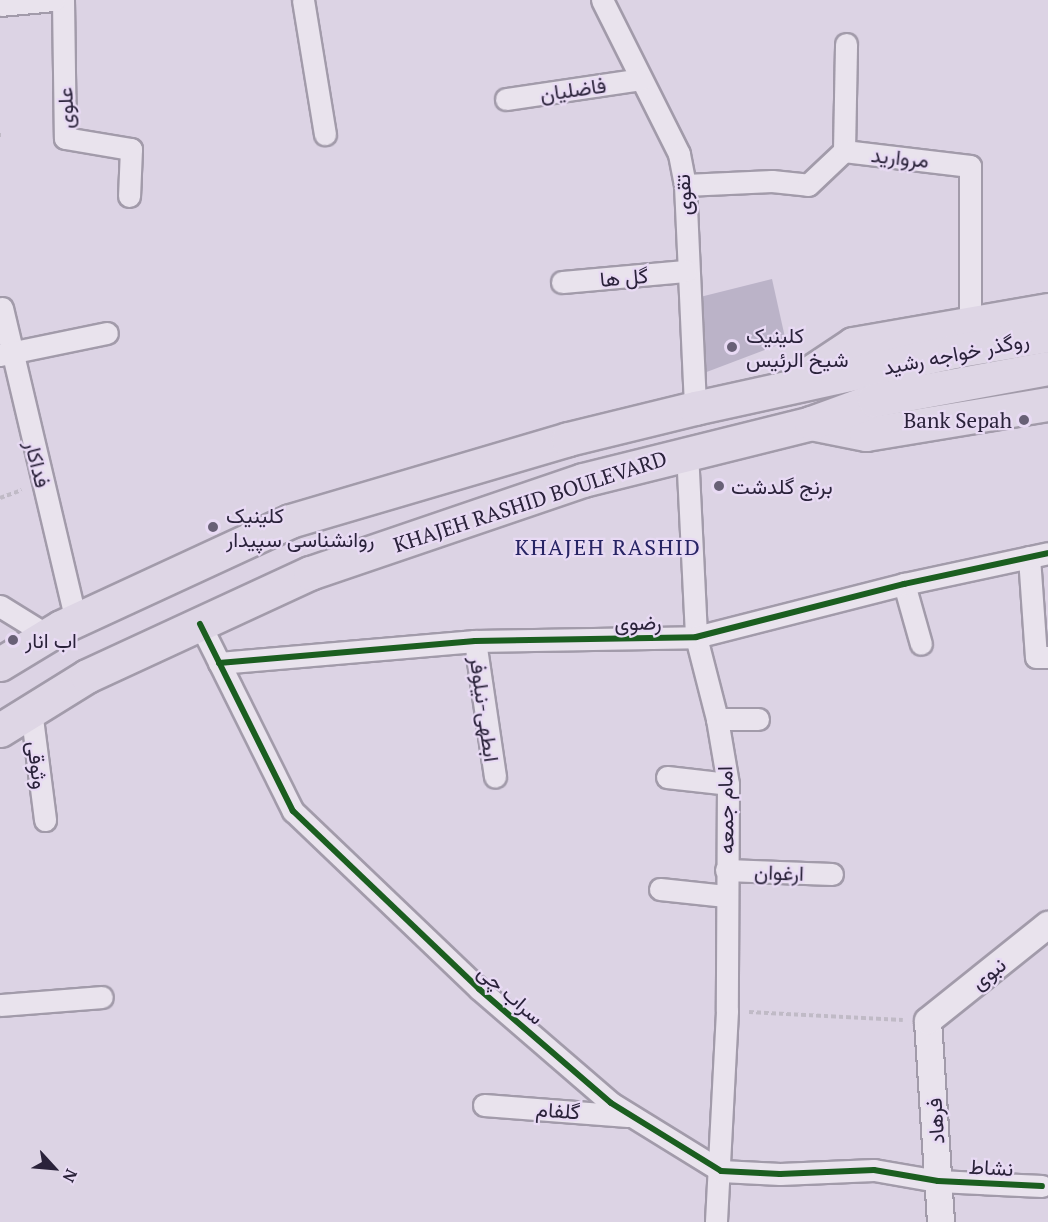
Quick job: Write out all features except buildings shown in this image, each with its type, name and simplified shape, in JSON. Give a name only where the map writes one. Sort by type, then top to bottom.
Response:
[{"type":"main road","points":[[792,385],[853,344],[1048,310]]},
{"type":"main road","name":"روگذر خواجه رشید","points":[[869,386],[1048,335]]},
{"type":"main road","name":"روگذر خواجه رشید","points":[[869,386],[1048,368]]},
{"type":"main road","name":"KHAJEH RASHID BOULEVARD","points":[[0,664],[76,620],[290,521],[568,439],[792,385],[869,386]]},
{"type":"main road","name":"KHAJEH RASHID BOULEVARD","points":[[0,730],[87,675],[310,573],[583,480],[687,451],[811,423],[869,386]]},
{"type":"main road","points":[[811,423],[866,434],[1048,404]]},
{"type":"street","points":[[0,5],[54,0]]},
{"type":"street","name":"علوی","points":[[63,0],[65,138],[131,149],[129,196]]},
{"type":"street","points":[[303,0],[326,134]]},
{"type":"street","name":"تقوی","points":[[602,0],[679,154],[685,185],[686,272],[695,408]]},
{"type":"street","points":[[844,151],[846,44]]},
{"type":"street","name":"فاضلیان","points":[[506,99],[641,79]]},
{"type":"street","name":"مروارید","points":[[685,185],[772,181],[808,185],[844,151],[970,166],[970,324]]},
{"type":"street","name":"گل ها","points":[[562,282],[686,272]]},
{"type":"street","name":"فداکار","points":[[2,308],[6,354],[76,620]]},
{"type":"street","points":[[6,354],[108,333]]},
{"type":"street","name":"امام جمعه","points":[[687,451],[696,638],[717,719],[728,784],[727,1011],[721,1172],[716,1222]]},
{"type":"street","points":[[1039,555],[1036,657],[1048,657]]},
{"type":"street","name":"رضوی","points":[[219,663],[476,641],[696,638],[904,584],[1039,555]]},
{"type":"street","points":[[904,584],[921,644]]},
{"type":"street","points":[[0,606],[47,635]]},
{"type":"street","name":"سراب چی","points":[[200,624],[293,811],[479,989],[611,1103],[721,1172],[780,1174],[874,1170],[938,1180]]},
{"type":"street","name":"ابطهی-نیلوفر","points":[[476,641],[495,777]]},
{"type":"street","name":"وثوقی","points":[[31,710],[45,820]]},
{"type":"street","points":[[717,719],[758,718]]},
{"type":"street","points":[[667,777],[728,784]]},
{"type":"street","name":"ارغوان","points":[[726,870],[832,874]]},
{"type":"street","points":[[660,889],[726,896]]},
{"type":"street","name":"نبوی","points":[[928,1021],[1047,933]]},
{"type":"street","points":[[0,1005],[102,997]]},
{"type":"street","name":"فرهاد","points":[[928,1021],[941,1222]]},
{"type":"street","name":"گلفام","points":[[484,1105],[631,1116]]},
{"type":"street","name":"نشاط","points":[[938,1180],[1042,1186]]},
{"type":"path","points":[[727,1011],[928,1021]]},
{"type":"cycle path","points":[[219,663],[475,641],[696,637],[904,584],[1048,553]]},
{"type":"cycle path","points":[[200,624],[293,811],[479,989],[611,1103],[721,1171],[780,1174],[874,1170],[938,1181],[1042,1186]]},
{"type":"place","name":"کلینیک شیخ الرئیس","points":[[732,347]]},
{"type":"place","name":"Bank Sepah","points":[[1024,420]]},
{"type":"place","name":"برنج گلدشت","points":[[719,486]]},
{"type":"place","name":"کلینیک روانشناسی سپیدار","points":[[213,527]]},
{"type":"place","name":"اب انار","points":[[13,640]]},
{"type":"district","name":"KHAJEH RASHID","points":[[608,547]]}]
